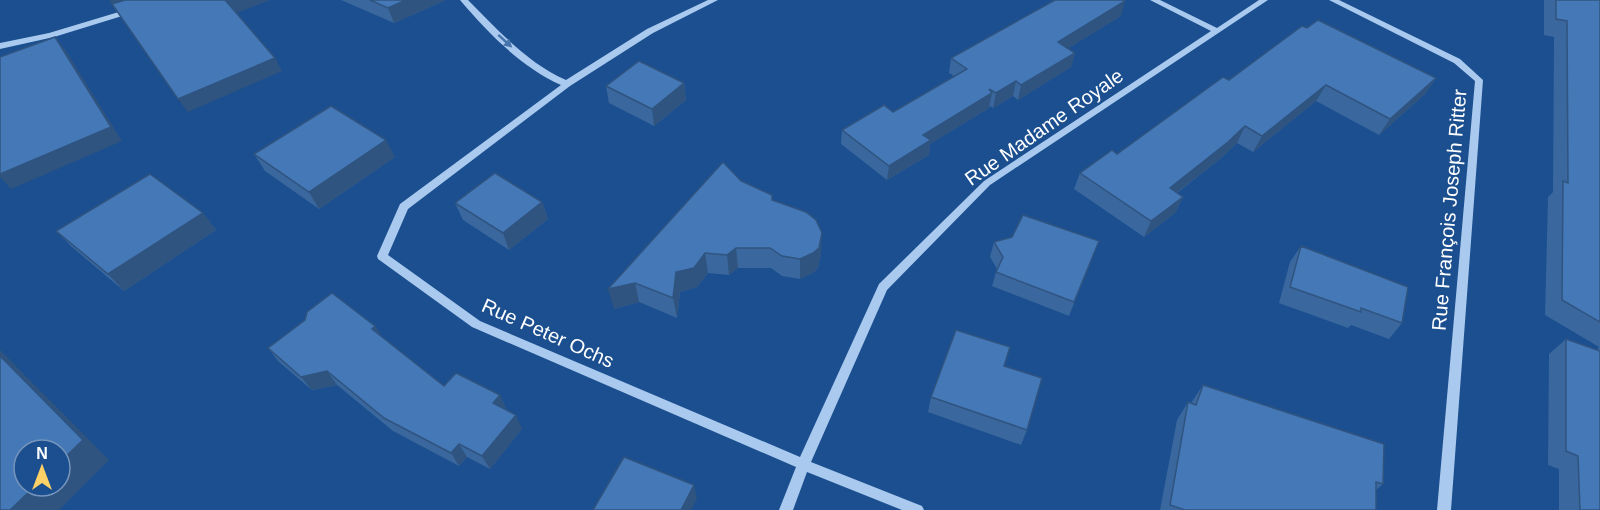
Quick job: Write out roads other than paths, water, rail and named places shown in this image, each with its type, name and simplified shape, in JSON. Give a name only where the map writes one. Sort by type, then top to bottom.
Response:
[{"type":"street","points":[[464,0],[504,41],[555,80],[567,84]]},
{"type":"street","name":"Rue Peter Ochs","points":[[714,0],[650,31],[567,84],[404,207],[382,256],[476,324],[805,465]]},
{"type":"street","points":[[1154,0],[1215,30]]},
{"type":"street","name":"Rue Madame Royale","points":[[786,510],[814,438],[883,287],[987,183],[1215,30],[1264,0]]},
{"type":"street","name":"Rue François Joseph Ritter","points":[[1333,0],[1457,61],[1479,80],[1444,510]]},
{"type":"street","points":[[0,46],[51,36],[141,7]]},
{"type":"street","points":[[805,465],[917,510]]}]
